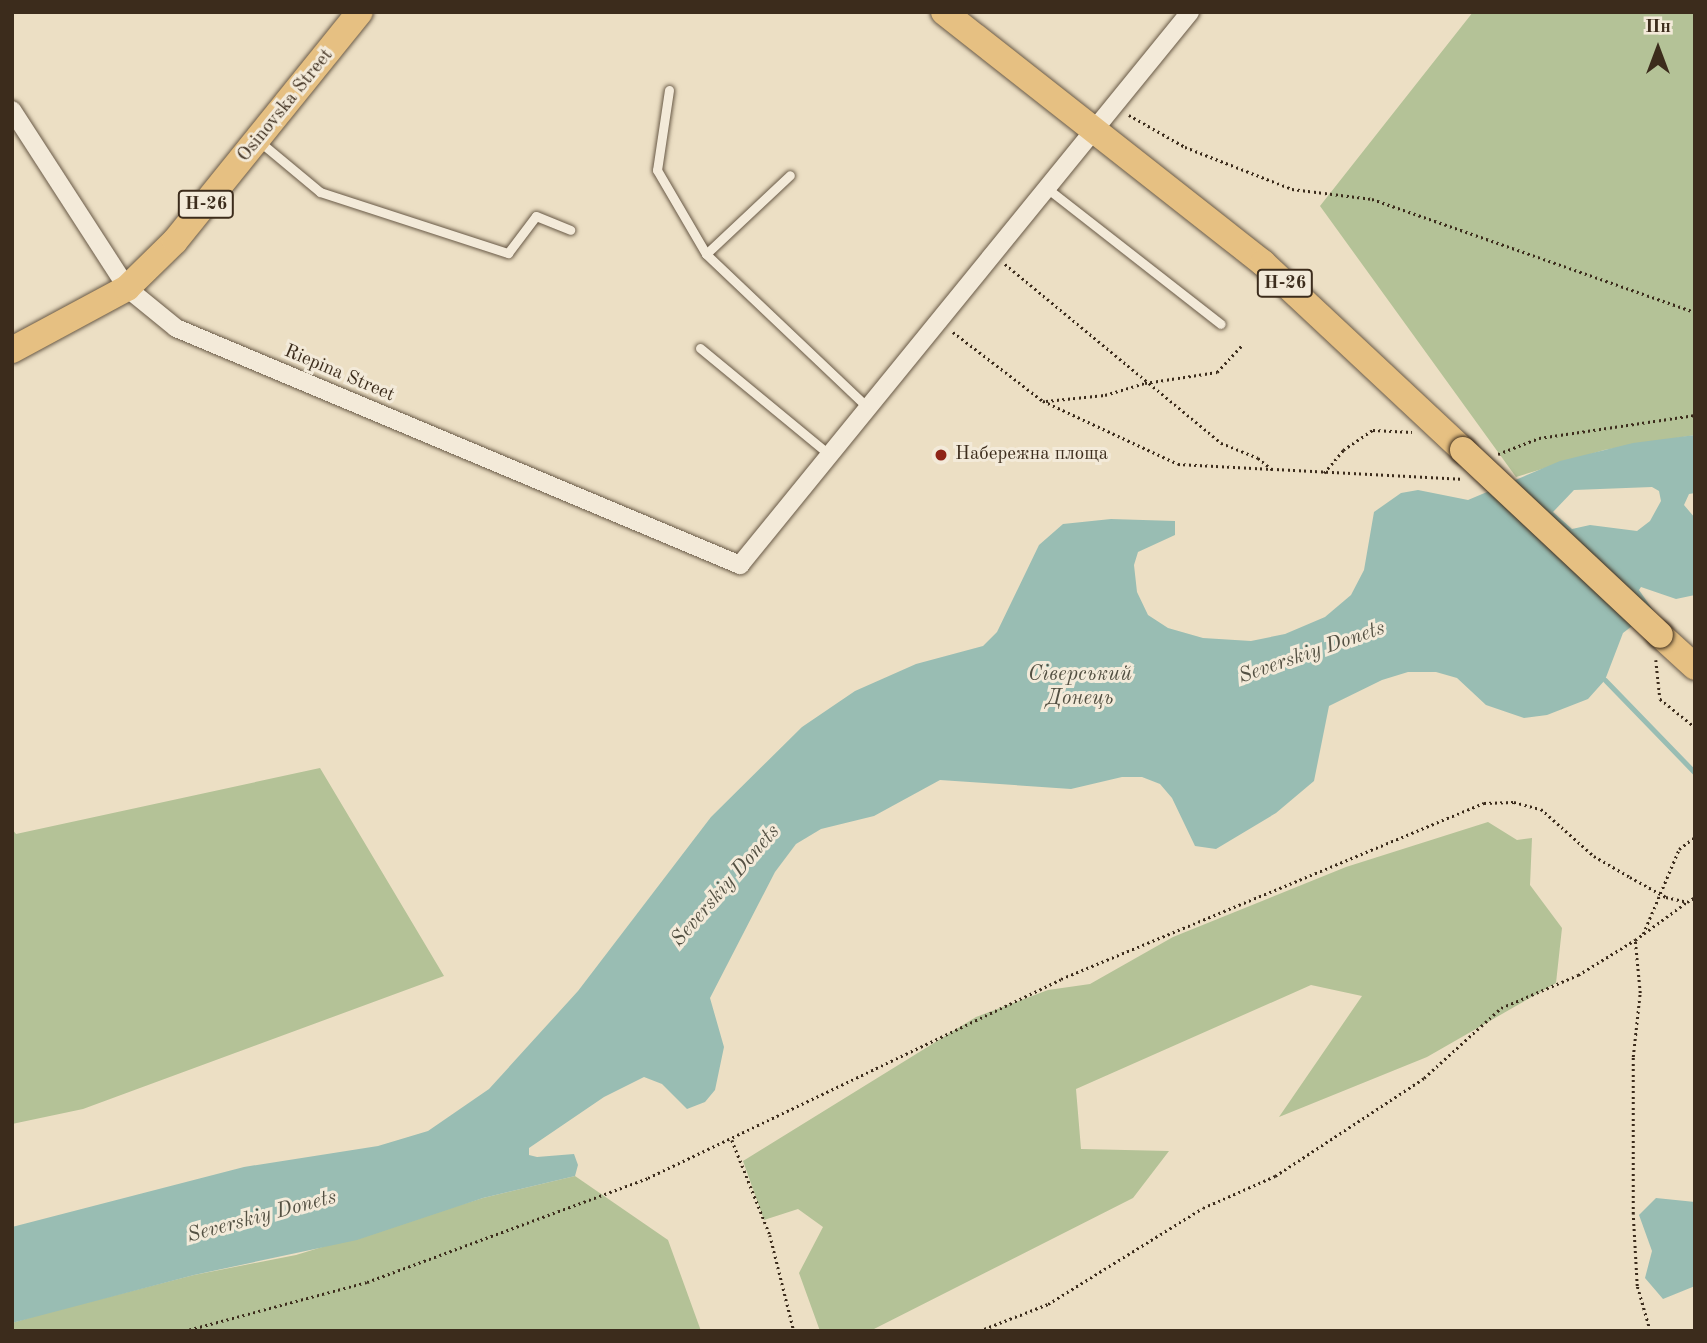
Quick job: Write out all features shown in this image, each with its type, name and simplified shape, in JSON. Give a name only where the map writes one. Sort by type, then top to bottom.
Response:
[{"type":"main road","name":"Osinovska Street","points":[[12,350],[127,288],[175,241],[360,12]]},
{"type":"main road","name":"Н-26","points":[[943,12],[1263,263],[1695,667]]},
{"type":"street","points":[[830,455],[1190,12]]},
{"type":"street","name":"Riepina Street","points":[[12,110],[127,288],[176,328],[740,565],[830,455]]},
{"type":"lane","points":[[669,90],[657,170],[706,254],[868,408]]},
{"type":"lane","points":[[258,141],[320,192],[508,253],[536,216],[570,230]]},
{"type":"lane","points":[[706,254],[790,175]]},
{"type":"lane","points":[[1048,189],[1221,324]]},
{"type":"lane","points":[[700,348],[830,455]]},
{"type":"path","points":[[1114,107],[1185,147],[1292,189],[1372,199],[1695,312]]},
{"type":"path","points":[[995,254],[1029,289],[1221,443],[1258,458],[1275,472]]},
{"type":"path","points":[[940,321],[1043,401],[1178,464],[1275,472],[1382,473],[1446,480]]},
{"type":"path","points":[[1043,401],[1105,395],[1146,383],[1217,372],[1242,345]]},
{"type":"path","points":[[1505,449],[1539,438],[1695,415]]},
{"type":"path","points":[[1324,474],[1343,450],[1373,430],[1424,433],[1440,428]]},
{"type":"path","points":[[1663,638],[1656,660],[1660,699],[1695,727]]},
{"type":"path","points":[[184,1331],[367,1282],[648,1178],[733,1140],[1061,979],[1484,803],[1514,802],[1541,809],[1594,856],[1662,895],[1687,902]]},
{"type":"path","points":[[1643,934],[1662,895],[1679,849],[1695,837]]},
{"type":"path","points":[[979,1331],[1048,1304],[1203,1208],[1275,1176],[1424,1078],[1501,1008],[1578,975],[1695,897]]},
{"type":"path","points":[[1634,940],[1640,993],[1633,1057],[1633,1214],[1637,1286],[1650,1331]]},
{"type":"path","points":[[733,1140],[770,1235],[794,1331]]},
{"type":"green space","points":[[1473,12],[1695,12],[1695,435],[1604,450],[1516,477],[1320,206]]},
{"type":"green space","points":[[320,768],[444,976],[83,1109],[12,1124],[12,829],[16,834]]},
{"type":"green space","points":[[1488,822],[1517,840],[1532,838],[1530,885],[1562,928],[1556,983],[1427,1057],[1279,1117],[1362,996],[1311,985],[1076,1089],[1081,1149],[1169,1151],[1133,1198],[870,1331],[820,1331],[799,1273],[823,1227],[798,1209],[764,1220],[743,1161],[976,1017],[1048,990],[1090,984],[1173,937],[1346,867]]},
{"type":"green space","points":[[575,1176],[668,1240],[701,1331],[12,1331],[12,1323],[42,1314],[194,1275],[296,1255],[483,1198]]},
{"type":"water","name":"Сіверський Донець","points":[[1695,435],[1695,493],[1689,494],[1684,505],[1695,518],[1695,595],[1676,599],[1641,587],[1639,590],[1653,610],[1623,633],[1605,680],[1588,699],[1547,715],[1524,718],[1486,705],[1457,678],[1436,672],[1408,672],[1382,680],[1329,706],[1314,781],[1276,813],[1216,849],[1195,846],[1172,798],[1160,784],[1142,777],[1122,777],[1071,789],[940,780],[874,816],[821,829],[796,844],[775,872],[710,998],[724,1047],[715,1090],[705,1102],[687,1109],[662,1084],[644,1077],[604,1097],[529,1148],[529,1155],[537,1157],[574,1154],[578,1165],[575,1176],[483,1198],[357,1240],[194,1275],[12,1323],[12,1227],[244,1167],[378,1146],[428,1131],[489,1089],[578,991],[711,817],[802,727],[855,691],[916,664],[983,646],[997,632],[1039,545],[1063,524],[1111,519],[1175,521],[1175,535],[1138,552],[1134,565],[1137,592],[1148,615],[1168,628],[1203,638],[1251,641],[1285,634],[1325,617],[1351,595],[1364,570],[1374,512],[1401,493],[1418,490],[1468,500],[1560,461],[1633,443]],"holes":[[[1652,487],[1659,491],[1661,501],[1650,521],[1637,531],[1590,525],[1572,529],[1553,512],[1574,490]]]},
{"type":"water","points":[[1656,1198],[1695,1202],[1695,1286],[1663,1299],[1645,1278],[1652,1251],[1639,1215]]},
{"type":"waterway","points":[[1605,680],[1695,773]]},
{"type":"place","name":"Набережна площа","points":[[941,455]]},
{"type":"water label","name":"Severskiy Donets","points":[[1312,653]]},
{"type":"water label","name":"Severskiy Donets","points":[[726,886]]},
{"type":"water label","name":"Severskiy Donets","points":[[262,1217]]}]
